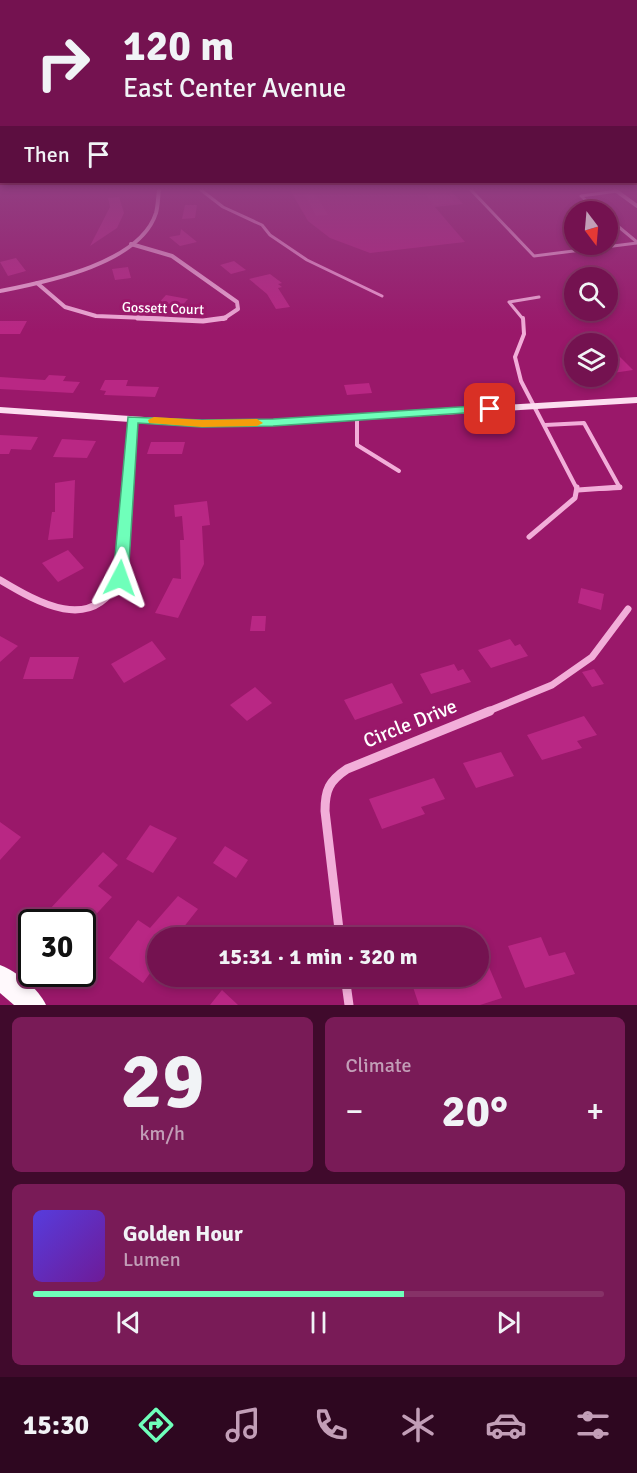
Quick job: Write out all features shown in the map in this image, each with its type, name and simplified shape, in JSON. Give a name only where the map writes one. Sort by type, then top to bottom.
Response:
[{"type":"main road","points":[[0,977],[33,1005]]},
{"type":"street","points":[[0,291],[92,268],[131,244],[137,237]]},
{"type":"street","name":"Gossett Court","points":[[37,283],[65,307],[96,316],[203,321],[222,320],[238,309],[237,302],[172,256],[131,244]]},
{"type":"street","points":[[0,410],[202,424],[637,400]]},
{"type":"street","points":[[0,580],[45,606],[66,612],[91,608],[111,595],[120,578],[132,419]]},
{"type":"street","name":"Circle Drive","points":[[339,927],[325,811],[326,794],[332,779],[362,762],[552,685],[592,657],[628,609]]},
{"type":"street","points":[[347,987],[349,1005]]},
{"type":"lane","points":[[516,237],[534,256],[589,251],[637,242]]},
{"type":"lane","points":[[529,537],[575,498],[578,490],[520,381],[515,357],[524,334],[523,318],[509,302],[539,297]]},
{"type":"lane","points":[[357,417],[357,445],[399,471]]},
{"type":"lane","points":[[545,425],[584,423],[620,488],[578,490]]},
{"type":"shaded area","points":[[461,237],[465,242],[370,253],[330,238]]},
{"type":"building","points":[[95,237],[104,237],[90,246]]},
{"type":"building","points":[[169,237],[191,237],[197,242],[180,246]]},
{"type":"building","points":[[16,258],[26,271],[8,276],[0,262]]},
{"type":"building","points":[[234,261],[246,270],[231,274],[220,265]]},
{"type":"building","points":[[128,267],[131,278],[115,280],[112,269]]},
{"type":"building","points":[[270,274],[282,283],[278,284],[282,287],[278,288],[290,307],[276,309],[267,294],[249,279]]},
{"type":"building","points":[[166,295],[188,299],[178,310],[156,306]]},
{"type":"building","points":[[0,321],[27,321],[20,334],[0,334]]},
{"type":"building","points":[[619,356],[633,370],[618,372]]},
{"type":"building","points":[[49,375],[66,376],[63,381],[80,382],[73,393],[0,389],[0,377],[45,380]]},
{"type":"building","points":[[105,380],[128,380],[126,386],[159,387],[155,397],[104,395],[106,391],[100,390]]},
{"type":"building","points":[[369,383],[372,393],[347,395],[344,385]]},
{"type":"building","points":[[0,435],[38,437],[31,450],[11,449],[9,454],[0,454]]},
{"type":"building","points":[[62,439],[96,441],[87,458],[53,457]]},
{"type":"building","points":[[151,442],[185,442],[182,454],[147,454]]},
{"type":"building","points":[[75,480],[73,538],[48,540],[52,512],[55,512],[55,483]]},
{"type":"building","points":[[207,501],[210,525],[202,526],[204,564],[178,618],[155,613],[173,578],[181,579],[180,540],[184,540],[182,516],[175,517],[174,505]]},
{"type":"building","points":[[68,550],[84,568],[58,582],[42,563]]},
{"type":"building","points":[[581,588],[604,594],[601,610],[578,603]]},
{"type":"building","points":[[252,616],[266,616],[265,631],[250,631]]},
{"type":"building","points":[[0,636],[18,646],[0,662]]},
{"type":"building","points":[[510,639],[515,646],[520,644],[528,656],[491,668],[478,650]]},
{"type":"building","points":[[152,641],[166,659],[124,683],[111,664]]},
{"type":"building","points":[[30,657],[79,657],[73,679],[23,679]]},
{"type":"building","points":[[454,664],[458,671],[463,669],[471,682],[431,694],[420,674]]},
{"type":"building","points":[[594,669],[604,684],[592,687],[582,672]]},
{"type":"building","points":[[392,683],[403,703],[355,720],[344,700]]},
{"type":"building","points":[[255,687],[272,703],[247,721],[230,705]]},
{"type":"building","points":[[584,716],[597,735],[577,741],[582,748],[542,760],[527,735]]},
{"type":"building","points":[[501,752],[514,776],[476,788],[463,763]]},
{"type":"building","points":[[434,778],[445,799],[421,807],[425,814],[382,829],[369,799]]},
{"type":"building","points":[[0,822],[21,837],[0,860]]},
{"type":"building","points":[[150,825],[177,838],[153,873],[126,859]]},
{"type":"building","points":[[225,846],[248,860],[236,878],[213,863]]},
{"type":"building","points":[[103,852],[118,865],[98,886],[112,897],[96,914],[96,909],[50,909]]},
{"type":"building","points":[[178,896],[198,909],[184,927],[151,927]]},
{"type":"building","points":[[138,920],[148,927],[147,977],[143,983],[109,958]]},
{"type":"building","points":[[541,937],[549,956],[565,952],[575,974],[525,988],[508,946]]},
{"type":"building","points":[[489,967],[502,998],[480,1005],[419,1005],[413,987],[489,987]]},
{"type":"building","points":[[222,990],[238,1005],[210,1005]]},
{"type":"waterway","points":[[273,237],[307,260],[382,296]]},
{"type":"slow traffic","points":[[154,420],[202,424],[257,423]]},
{"type":"route","points":[[120,578],[132,419],[202,424],[490,409]]}]
